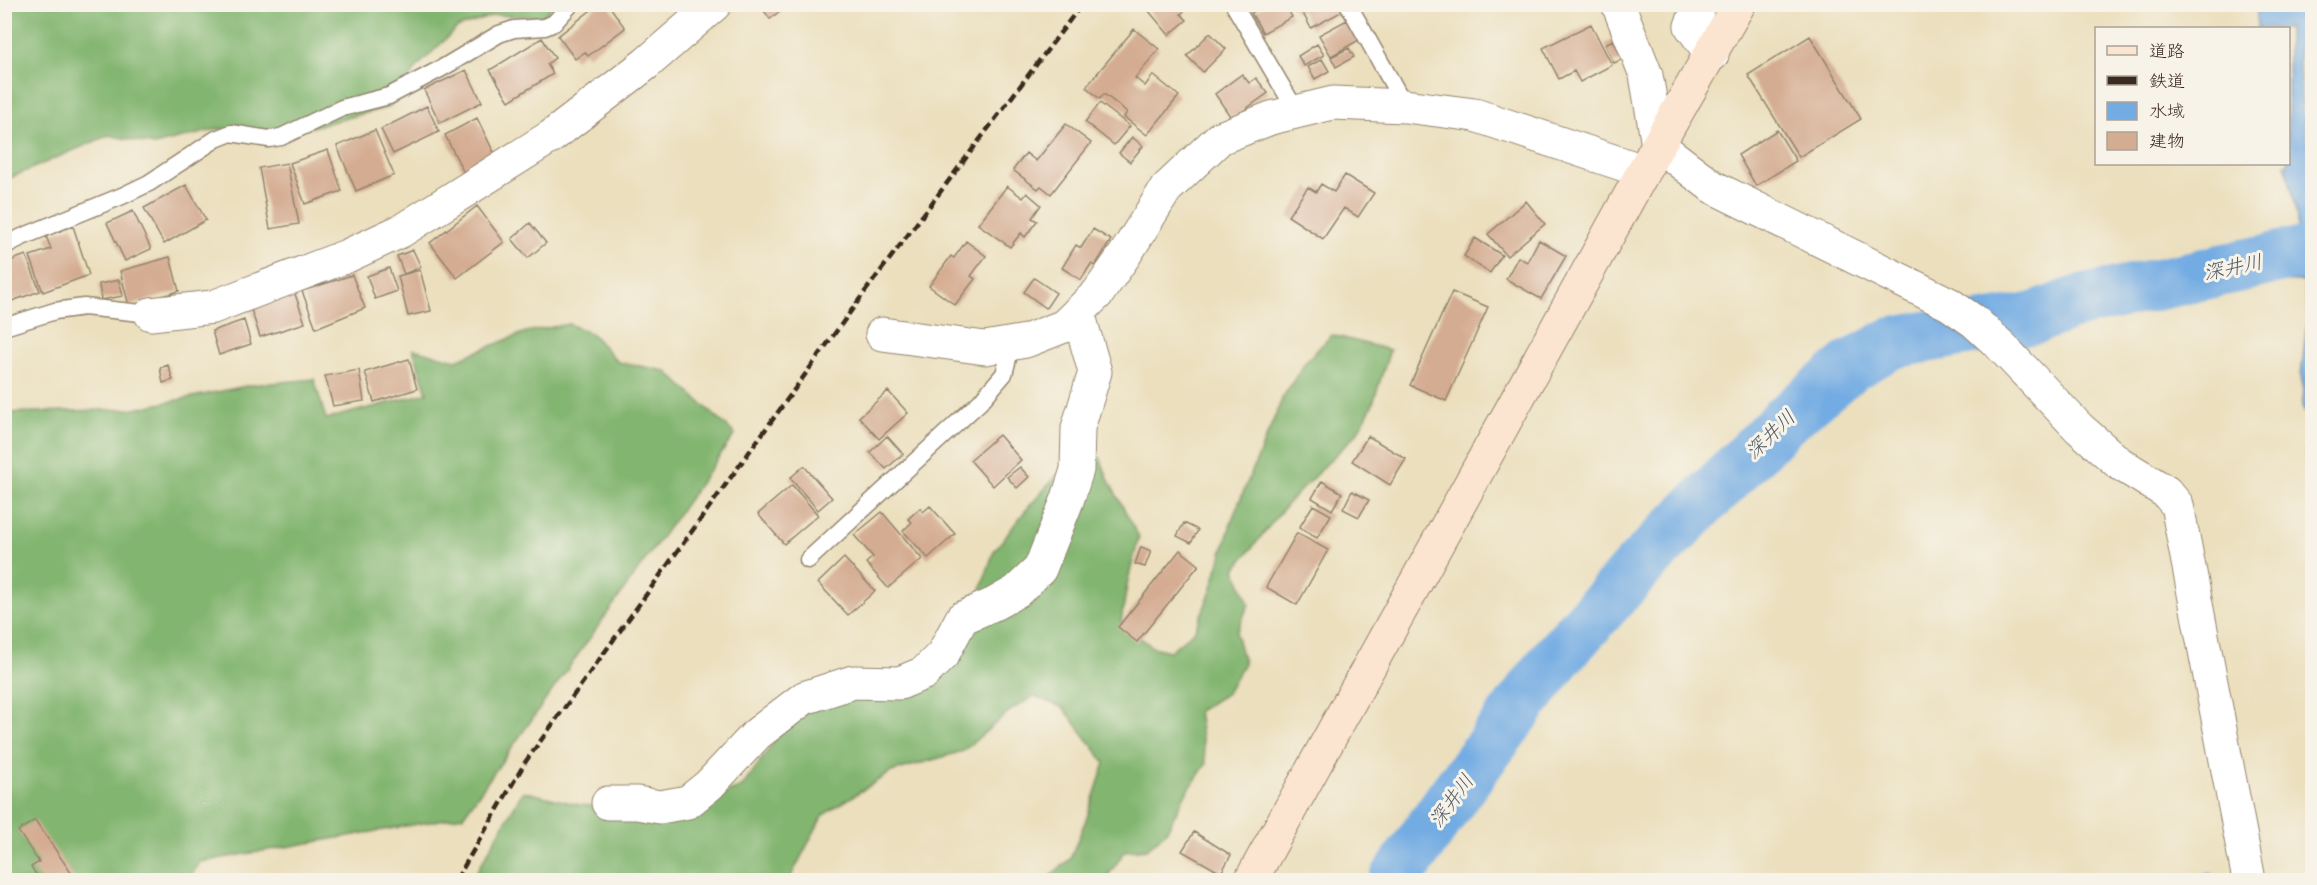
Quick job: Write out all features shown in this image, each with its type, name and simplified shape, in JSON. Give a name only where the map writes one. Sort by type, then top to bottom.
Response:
[{"type":"street","points":[[151,314],[213,307],[347,256],[401,231],[552,136],[647,63],[715,4]]},
{"type":"street","points":[[1618,4],[1646,75],[1650,158]]},
{"type":"street","points":[[1700,4],[1691,26],[1712,54]]},
{"type":"street","points":[[1251,880],[1650,158],[1739,4]]},
{"type":"street","points":[[882,334],[985,348],[1026,340],[1064,326],[1098,293],[1126,254],[1166,189],[1220,138],[1271,118],[1334,102],[1405,106],[1475,115],[1650,158],[1950,304],[1975,322],[2079,428],[2119,463],[2166,492],[2177,505],[2249,880]]},
{"type":"street","points":[[608,803],[637,803],[660,807],[688,802],[709,785],[757,734],[804,698],[853,682],[900,683],[924,673],[943,654],[962,618],[1017,591],[1040,569],[1077,470],[1078,428],[1095,372],[1078,312]]},
{"type":"lane","points":[[4,246],[149,183],[216,139],[231,132],[268,139],[281,137],[342,108],[389,96],[499,34],[514,29],[545,27],[554,23],[571,4]]},
{"type":"lane","points":[[1238,4],[1235,8],[1297,112]]},
{"type":"lane","points":[[1348,4],[1405,106]]},
{"type":"lane","points":[[4,327],[55,311],[84,308],[151,314]]},
{"type":"lane","points":[[808,560],[980,402],[1004,374],[1012,343]]},
{"type":"green space","points":[[5,5],[553,5],[544,17],[495,15],[457,28],[417,67],[389,107],[289,133],[218,129],[154,145],[109,135],[5,180]]},
{"type":"green space","points":[[569,324],[592,334],[618,362],[666,371],[735,434],[463,816],[200,862],[188,880],[5,880],[4,413],[134,409],[251,385],[314,379],[326,419],[427,393],[413,349],[456,360],[526,332]]},
{"type":"green space","points":[[1332,335],[1390,350],[1372,406],[1357,433],[1287,504],[1235,569],[1249,604],[1236,633],[1244,663],[1227,693],[1198,711],[1206,764],[1185,795],[1166,832],[1147,849],[1125,851],[1105,880],[1045,880],[1070,859],[1105,763],[1064,708],[1034,696],[1011,710],[963,751],[891,772],[823,815],[789,880],[472,880],[523,791],[580,805],[675,812],[742,787],[787,724],[824,700],[899,694],[972,615],[994,551],[1026,510],[1068,463],[1075,450],[1100,457],[1108,479],[1139,537],[1128,580],[1121,622],[1152,647],[1170,651],[1195,630],[1211,591],[1233,517],[1283,397],[1307,360]]},
{"type":"water","points":[[2256,5],[2300,5],[2300,86],[2312,166],[2312,491],[2305,451],[2310,444],[2309,421],[2302,407],[2304,390],[2301,376],[2308,312],[2304,282],[2236,281],[2232,254],[2297,230],[2295,204],[2285,165],[2290,165],[2290,27],[2258,27]]},
{"type":"building","points":[[599,4],[608,4],[625,28],[588,56],[585,52],[575,59],[558,36]]},
{"type":"building","points":[[759,4],[789,4],[770,19]]},
{"type":"building","points":[[1143,4],[1184,4],[1187,9],[1181,14],[1187,20],[1169,35]]},
{"type":"building","points":[[1267,4],[1285,4],[1292,17],[1263,33],[1251,13]]},
{"type":"building","points":[[1291,4],[1340,4],[1343,11],[1311,28],[1301,10],[1296,13]]},
{"type":"building","points":[[1347,20],[1359,40],[1331,56],[1319,35]]},
{"type":"building","points":[[1591,24],[1612,65],[1580,82],[1574,71],[1559,79],[1543,48]]},
{"type":"building","points":[[1134,29],[1159,49],[1135,78],[1145,86],[1153,75],[1179,96],[1147,135],[1124,117],[1127,112],[1104,94],[1100,99],[1086,87]]},
{"type":"building","points":[[1210,33],[1226,49],[1203,72],[1187,56]]},
{"type":"building","points":[[1810,36],[1861,119],[1799,157],[1748,75]]},
{"type":"building","points":[[542,38],[555,58],[547,64],[553,74],[509,101],[490,70]]},
{"type":"building","points":[[1613,40],[1623,59],[1614,63],[1605,44]]},
{"type":"building","points":[[1317,44],[1324,55],[1304,66],[1298,56]]},
{"type":"building","points":[[1349,48],[1354,57],[1336,67],[1331,57]]},
{"type":"building","points":[[1322,59],[1329,71],[1315,79],[1308,67]]},
{"type":"building","points":[[466,70],[482,102],[440,123],[424,90]]},
{"type":"building","points":[[1242,74],[1249,83],[1256,78],[1268,93],[1232,119],[1215,94]]},
{"type":"building","points":[[1100,103],[1130,126],[1114,145],[1085,122]]},
{"type":"building","points":[[427,106],[439,132],[393,154],[381,129]]},
{"type":"building","points":[[477,118],[496,157],[464,173],[445,135]]},
{"type":"building","points":[[1066,124],[1091,143],[1051,194],[1041,186],[1038,189],[1013,170],[1026,153],[1036,161]]},
{"type":"building","points":[[375,130],[394,175],[356,191],[337,146]]},
{"type":"building","points":[[1777,130],[1796,161],[1756,186],[1738,155]]},
{"type":"building","points":[[1132,137],[1143,146],[1130,162],[1119,153]]},
{"type":"building","points":[[328,150],[342,191],[305,204],[290,163]]},
{"type":"building","points":[[287,163],[299,224],[270,229],[259,168]]},
{"type":"building","points":[[1345,175],[1374,193],[1358,217],[1344,208],[1323,239],[1288,216],[1308,187],[1316,192],[1321,184],[1334,192]]},
{"type":"building","points":[[186,185],[206,220],[164,244],[144,208]]},
{"type":"building","points":[[1007,186],[1023,198],[1027,193],[1041,205],[1032,218],[1037,221],[1025,237],[1021,233],[1010,247],[978,224]]},
{"type":"building","points":[[1526,201],[1545,224],[1507,256],[1488,234]]},
{"type":"building","points":[[477,206],[504,242],[457,278],[430,243]]},
{"type":"building","points":[[133,211],[151,249],[125,261],[107,223]]},
{"type":"building","points":[[530,223],[546,243],[528,258],[512,239]]},
{"type":"building","points":[[73,226],[89,275],[43,292],[30,256],[51,249],[46,236]]},
{"type":"building","points":[[1093,229],[1111,240],[1095,266],[1091,264],[1081,280],[1062,268],[1076,245],[1081,248]]},
{"type":"building","points":[[1475,238],[1502,255],[1490,273],[1464,256]]},
{"type":"building","points":[[1539,240],[1566,256],[1541,299],[1506,279],[1518,257],[1527,262]]},
{"type":"building","points":[[966,241],[986,256],[971,276],[975,279],[955,305],[929,286],[951,256],[954,258]]},
{"type":"building","points":[[413,250],[421,267],[404,274],[397,256]]},
{"type":"building","points":[[26,255],[40,291],[12,301],[4,281],[4,263]]},
{"type":"building","points":[[170,257],[179,291],[129,306],[120,271]]},
{"type":"building","points":[[389,268],[397,291],[375,299],[367,276]]},
{"type":"building","points":[[420,270],[431,311],[408,316],[398,276]]},
{"type":"building","points":[[352,275],[365,308],[316,328],[302,291]]},
{"type":"building","points":[[1034,278],[1056,293],[1046,308],[1024,292]]},
{"type":"building","points":[[119,280],[123,296],[101,300],[99,284]]},
{"type":"building","points":[[294,291],[305,323],[260,337],[250,306]]},
{"type":"building","points":[[1452,292],[1488,307],[1446,401],[1410,385]]},
{"type":"building","points":[[244,320],[251,344],[219,355],[212,331]]},
{"type":"building","points":[[409,359],[417,389],[374,402],[365,372]]},
{"type":"building","points":[[168,365],[173,380],[163,383],[160,368]]},
{"type":"building","points":[[359,370],[364,401],[333,406],[325,376]]},
{"type":"building","points":[[888,391],[908,413],[879,439],[859,417]]},
{"type":"building","points":[[999,435],[1021,460],[993,486],[970,460]]},
{"type":"building","points":[[887,436],[903,454],[886,469],[870,452]]},
{"type":"building","points":[[1368,436],[1406,459],[1390,485],[1352,461]]},
{"type":"building","points":[[804,466],[832,498],[818,510],[790,478]]},
{"type":"building","points":[[1020,467],[1029,477],[1017,488],[1007,477]]},
{"type":"building","points":[[1322,481],[1342,493],[1332,510],[1312,498]]},
{"type":"building","points":[[792,485],[818,515],[784,544],[758,514]]},
{"type":"building","points":[[1352,491],[1369,500],[1359,517],[1343,509]]},
{"type":"building","points":[[1313,505],[1331,515],[1317,538],[1299,528]]},
{"type":"building","points":[[930,506],[955,534],[928,558],[903,531],[912,522],[908,519],[920,508],[923,512]]},
{"type":"building","points":[[882,512],[922,559],[888,588],[866,563],[873,557],[854,535]]},
{"type":"building","points":[[1184,523],[1198,530],[1191,543],[1177,536]]},
{"type":"building","points":[[1297,533],[1328,550],[1297,605],[1266,587]]},
{"type":"building","points":[[1141,547],[1151,551],[1145,567],[1135,564]]},
{"type":"building","points":[[1180,550],[1199,565],[1137,642],[1118,627]]},
{"type":"building","points":[[844,558],[875,591],[848,615],[818,583]]},
{"type":"building","points":[[35,820],[76,880],[40,880],[31,867],[39,862],[18,831]]},
{"type":"building","points":[[1194,832],[1231,855],[1221,873],[1182,851]]},
{"type":"waterway","name":"深井川","points":[[1395,880],[1452,797],[1557,657],[1640,565],[1785,420],[1852,365],[1892,343],[2035,318],[2077,302],[2304,252]]},
{"type":"waterway","points":[[2204,880],[2209,877]]},
{"type":"railway","points":[[456,880],[526,761],[864,293],[1082,4]]}]
